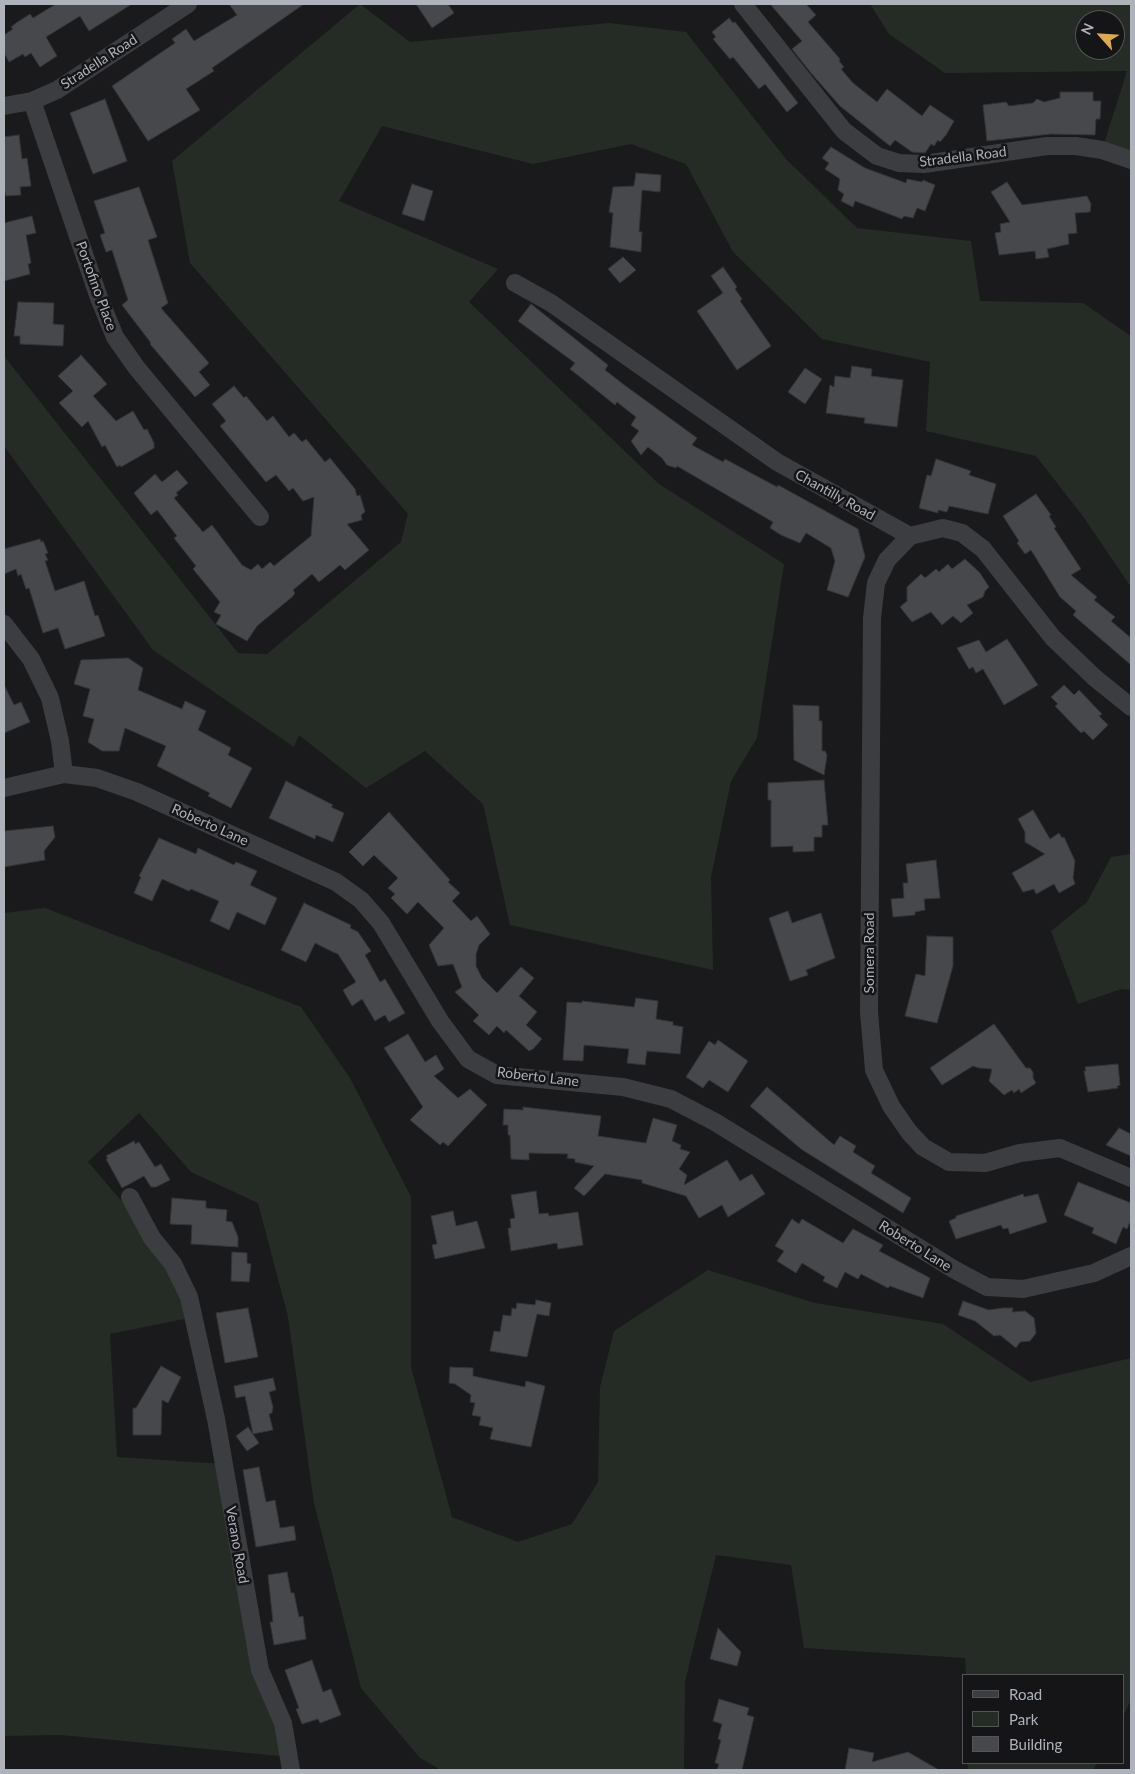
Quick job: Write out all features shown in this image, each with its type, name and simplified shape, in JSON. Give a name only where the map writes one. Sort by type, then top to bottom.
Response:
[{"type":"street","name":"Stradella Road","points":[[4,106],[32,101],[57,90],[188,4]]},
{"type":"street","name":"Stradella Road","points":[[743,4],[844,131],[877,156],[899,163],[924,164],[1047,146],[1076,146],[1102,150],[1131,160]]},
{"type":"street","name":"Portofino Place","points":[[32,101],[99,298],[115,337],[136,367],[260,517]]},
{"type":"street","name":"Chantilly Road","points":[[516,283],[551,303],[777,462],[910,536]]},
{"type":"street","points":[[910,536],[943,528],[962,533],[983,549],[1053,638],[1094,678],[1131,707]]},
{"type":"street","name":"Somera Road","points":[[910,536],[887,560],[876,583],[872,618],[869,1012],[874,1070],[891,1106],[909,1132],[923,1147],[949,1162],[985,1163],[1020,1152],[1060,1148],[1131,1178]]},
{"type":"street","points":[[4,624],[31,659],[50,698],[60,741],[64,774]]},
{"type":"street","name":"Roberto Lane","points":[[4,788],[64,774],[97,778],[137,792],[336,882],[361,900],[381,923],[440,1021],[468,1059],[497,1075],[623,1087],[671,1100],[715,1122],[955,1270],[987,1287],[1023,1289],[1094,1274],[1131,1256]]},
{"type":"street","name":"Verano Road","points":[[130,1197],[152,1238],[173,1264],[189,1296],[216,1419],[258,1662],[283,1723],[291,1770]]},
{"type":"green space","points":[[360,4],[410,42],[609,23],[686,32],[786,159],[857,228],[971,241],[980,301],[1083,303],[1131,336],[1131,587],[1082,515],[1036,456],[926,431],[930,362],[822,339],[733,252],[686,164],[631,144],[533,164],[382,126],[339,201],[498,269],[469,302],[659,484],[784,564],[757,738],[731,781],[711,877],[713,970],[510,925],[483,804],[425,751],[366,788],[299,735],[294,747],[153,650],[4,446],[4,356],[238,653],[267,654],[401,542],[408,514],[190,263],[172,161]]},
{"type":"green space","points":[[870,4],[1131,4],[1131,160],[1102,150],[1127,71],[945,73],[889,34]]},
{"type":"green space","points":[[1131,854],[1131,990],[1121,989],[1078,1004],[1051,931],[1087,902],[1111,857]]},
{"type":"green space","points":[[45,908],[301,1007],[350,1078],[411,1197],[411,1367],[452,1517],[518,1542],[572,1524],[598,1482],[600,1387],[614,1331],[708,1270],[815,1303],[943,1324],[1030,1382],[1131,1358],[1131,1700],[1125,1712],[1125,1674],[966,1674],[965,1658],[804,1648],[791,1565],[716,1555],[685,1682],[684,1770],[441,1770],[420,1758],[361,1688],[314,1503],[288,1317],[258,1203],[191,1172],[139,1113],[88,1162],[137,1219],[194,1317],[110,1334],[117,1457],[223,1464],[251,1630],[290,1757],[61,1735],[4,1736],[4,913]]},
{"type":"green space","points":[[967,1764],[1096,1764],[1093,1770],[969,1770]]},
{"type":"building","points":[[56,4],[132,4],[89,31],[80,16],[46,37],[57,56],[40,67],[31,53],[25,57],[23,54],[9,62],[4,53],[4,35],[13,29],[11,27],[30,14],[33,18]]},
{"type":"building","points":[[229,4],[304,4],[212,68],[214,71],[186,89],[200,110],[148,141],[112,86],[175,43],[172,39],[186,29],[194,41],[237,15]]},
{"type":"building","points":[[416,4],[448,4],[454,13],[432,28]]},
{"type":"building","points":[[770,4],[806,4],[816,15],[808,22],[840,59],[839,61],[844,67],[841,69],[853,83],[877,102],[887,89],[922,116],[930,105],[954,121],[946,135],[940,142],[938,140],[934,146],[931,144],[925,153],[912,152],[895,140],[890,146],[840,106],[811,73],[792,49],[802,41]]},
{"type":"building","points":[[729,18],[733,23],[735,22],[798,103],[787,112],[765,84],[759,89],[733,57],[730,59],[713,39],[716,37],[712,32]]},
{"type":"building","points":[[1060,92],[1093,92],[1093,101],[1101,101],[1100,119],[1096,119],[1095,135],[1051,134],[987,141],[983,105],[1006,102],[1009,106],[1033,103],[1037,99],[1044,102],[1060,98]]},
{"type":"building","points":[[105,99],[127,161],[93,174],[70,113]]},
{"type":"building","points":[[19,135],[22,159],[27,158],[31,186],[20,187],[21,195],[6,196],[4,189],[4,137]]},
{"type":"building","points":[[831,147],[865,168],[906,183],[907,179],[922,182],[923,180],[935,185],[925,211],[917,208],[913,218],[904,216],[902,219],[855,201],[853,207],[841,201],[844,194],[838,190],[840,179],[825,169],[829,163],[822,158]]},
{"type":"building","points":[[636,173],[661,175],[660,192],[642,190],[639,232],[642,232],[641,252],[610,247],[613,213],[609,212],[613,187],[634,186]]},
{"type":"building","points":[[1007,182],[1022,205],[1087,196],[1091,204],[1090,212],[1075,213],[1077,233],[1068,234],[1069,244],[1047,249],[1049,257],[1036,259],[1035,251],[999,255],[995,233],[1001,232],[1000,224],[1010,222],[991,192]]},
{"type":"building","points":[[412,184],[433,191],[424,221],[402,214]]},
{"type":"building","points":[[139,187],[157,237],[148,240],[168,303],[161,308],[209,363],[199,372],[210,385],[195,397],[150,344],[122,305],[128,300],[112,250],[106,252],[100,235],[105,233],[94,201]]},
{"type":"building","points":[[32,216],[36,233],[26,235],[31,263],[28,264],[30,274],[4,281],[4,223]]},
{"type":"building","points":[[623,257],[636,270],[620,283],[608,269]]},
{"type":"building","points":[[723,267],[737,287],[735,289],[742,299],[740,301],[771,346],[737,370],[697,311],[723,293],[711,276]]},
{"type":"building","points":[[18,302],[54,303],[53,324],[64,325],[63,346],[20,344],[20,336],[14,336]]},
{"type":"building","points":[[531,304],[608,365],[605,370],[697,438],[692,445],[723,462],[725,459],[777,487],[778,485],[858,529],[865,557],[848,597],[827,590],[835,561],[831,548],[806,533],[800,543],[781,535],[770,528],[773,522],[677,466],[676,468],[667,465],[662,458],[648,447],[641,455],[631,441],[639,431],[631,425],[636,417],[617,402],[615,405],[570,369],[575,363],[518,321]]},
{"type":"building","points":[[81,355],[107,384],[93,396],[116,421],[133,411],[144,430],[147,429],[154,443],[154,448],[121,467],[120,465],[117,467],[105,445],[102,447],[88,421],[82,427],[59,403],[73,391],[58,376]]},
{"type":"building","points":[[852,366],[872,369],[871,376],[903,380],[897,427],[864,423],[865,418],[826,413],[830,385],[834,387],[835,376],[850,378]]},
{"type":"building","points":[[805,368],[822,379],[805,404],[788,392]]},
{"type":"building","points":[[234,386],[244,398],[246,396],[267,421],[273,416],[289,437],[294,433],[302,442],[306,439],[325,462],[330,458],[355,489],[357,496],[360,495],[365,512],[361,515],[362,520],[347,524],[369,550],[345,570],[340,565],[319,582],[312,574],[293,590],[295,593],[292,597],[257,626],[247,641],[216,624],[221,615],[214,612],[220,602],[193,569],[196,566],[174,538],[177,536],[157,510],[151,515],[134,493],[155,474],[162,482],[177,470],[188,483],[176,493],[178,495],[174,498],[203,532],[212,525],[242,565],[251,570],[258,564],[262,569],[270,562],[274,566],[311,536],[314,497],[303,501],[293,488],[289,491],[276,475],[266,482],[220,426],[226,421],[212,404]]},
{"type":"building","points":[[936,459],[971,471],[969,475],[996,484],[988,514],[949,506],[947,512],[938,510],[938,513],[919,508],[927,475],[931,476]]},
{"type":"building","points":[[1036,494],[1051,515],[1049,516],[1056,527],[1054,528],[1081,569],[1071,575],[1097,597],[1094,600],[1115,617],[1111,621],[1131,638],[1131,665],[1073,615],[1076,611],[1060,597],[1031,550],[1025,554],[1017,543],[1019,541],[1003,516]]},
{"type":"building","points":[[40,539],[41,542],[43,541],[48,553],[45,554],[48,560],[45,561],[55,591],[84,581],[95,616],[98,615],[105,636],[65,649],[58,628],[43,633],[29,588],[26,589],[21,574],[18,576],[16,569],[4,574],[4,549]]},
{"type":"building","points":[[965,559],[980,573],[989,587],[983,597],[967,605],[973,613],[961,623],[953,616],[942,625],[931,612],[912,622],[900,607],[907,601],[907,587],[921,574],[925,578],[936,569],[939,572],[948,564],[952,569]]},
{"type":"building","points":[[1007,639],[1038,685],[1004,705],[983,669],[976,673],[973,667],[969,669],[957,648],[979,640],[986,652]]},
{"type":"building","points":[[128,658],[143,668],[138,690],[182,709],[185,701],[206,711],[198,730],[231,748],[228,755],[252,768],[231,808],[208,796],[210,793],[157,766],[166,746],[125,728],[119,751],[102,751],[88,742],[94,719],[83,716],[90,689],[74,684],[81,660]]},
{"type":"building","points":[[4,685],[14,705],[21,702],[30,722],[4,733]]},
{"type":"building","points":[[1064,685],[1074,695],[1079,690],[1102,714],[1099,716],[1108,725],[1093,740],[1084,731],[1081,733],[1055,706],[1058,704],[1051,697]]},
{"type":"building","points":[[793,705],[819,706],[819,721],[822,721],[822,751],[825,751],[827,755],[824,775],[794,760]]},
{"type":"building","points":[[824,780],[828,825],[822,825],[822,837],[814,837],[814,851],[793,852],[793,846],[771,847],[771,800],[768,800],[768,783]]},
{"type":"building","points":[[286,781],[333,805],[331,807],[344,813],[333,842],[316,835],[315,839],[269,818]]},
{"type":"building","points":[[1033,810],[1050,839],[1059,833],[1062,838],[1064,837],[1075,861],[1073,878],[1075,884],[1059,893],[1054,884],[1036,894],[1034,889],[1023,892],[1012,873],[1045,854],[1025,842],[1025,832],[1018,819]]},
{"type":"building","points":[[389,812],[450,880],[448,882],[460,893],[452,901],[471,921],[477,916],[490,934],[479,945],[476,954],[476,966],[482,978],[497,993],[521,967],[534,978],[519,996],[537,1012],[526,1025],[542,1039],[533,1049],[529,1051],[506,1030],[504,1033],[497,1026],[489,1035],[473,1021],[479,1015],[455,992],[462,987],[453,964],[438,966],[429,945],[444,928],[418,902],[407,914],[391,898],[395,894],[388,888],[398,878],[374,855],[363,866],[349,852]]},
{"type":"building","points":[[53,826],[55,837],[44,851],[45,860],[4,867],[4,831]]},
{"type":"building","points":[[159,838],[196,854],[198,848],[234,865],[236,862],[257,871],[250,885],[277,898],[265,925],[237,912],[229,930],[210,921],[219,901],[162,879],[152,901],[134,893],[141,877],[139,876]]},
{"type":"building","points":[[936,860],[940,898],[924,899],[925,910],[915,912],[915,915],[893,917],[891,899],[904,898],[903,883],[908,883],[906,864]]},
{"type":"building","points":[[304,903],[351,925],[350,928],[358,932],[371,951],[365,955],[380,982],[385,979],[405,1013],[389,1022],[385,1015],[375,1021],[362,999],[352,1006],[343,990],[356,982],[338,954],[315,943],[306,962],[281,950]]},
{"type":"building","points":[[788,911],[792,923],[821,913],[835,958],[806,970],[808,975],[790,981],[769,918]]},
{"type":"building","points":[[927,936],[953,937],[953,966],[937,1023],[905,1016],[916,974],[925,976]]},
{"type":"building","points":[[636,998],[658,1001],[656,1019],[673,1022],[673,1025],[683,1027],[680,1054],[647,1051],[645,1065],[627,1063],[629,1049],[584,1045],[583,1061],[563,1060],[567,1002],[582,1003],[582,1001],[634,1007]]},
{"type":"building","points":[[994,1024],[1026,1068],[1030,1068],[1033,1072],[1033,1078],[1036,1083],[1021,1093],[1019,1089],[1014,1093],[1012,1090],[1004,1095],[989,1081],[992,1069],[973,1066],[942,1085],[930,1068]]},
{"type":"building","points":[[408,1034],[425,1062],[436,1055],[444,1069],[434,1076],[458,1098],[470,1089],[487,1105],[448,1146],[443,1142],[440,1145],[410,1120],[423,1107],[384,1048]]},
{"type":"building","points":[[718,1040],[748,1061],[728,1092],[709,1080],[703,1088],[686,1077],[709,1041],[715,1045]]},
{"type":"building","points":[[1118,1064],[1120,1085],[1117,1086],[1118,1088],[1088,1092],[1085,1067]]},
{"type":"building","points":[[767,1087],[834,1145],[840,1136],[856,1146],[853,1152],[875,1166],[871,1173],[911,1198],[903,1213],[801,1149],[750,1106]]},
{"type":"building","points":[[523,1107],[601,1116],[598,1136],[646,1143],[653,1118],[677,1125],[672,1141],[681,1145],[680,1149],[690,1152],[679,1169],[687,1175],[684,1185],[727,1160],[740,1181],[752,1174],[765,1194],[728,1217],[722,1205],[699,1218],[686,1196],[642,1183],[642,1180],[605,1174],[584,1196],[574,1188],[594,1166],[575,1162],[575,1159],[567,1158],[568,1154],[529,1153],[529,1160],[511,1159],[508,1125],[503,1125],[504,1109],[523,1110]]},
{"type":"building","points":[[1119,1128],[1131,1134],[1131,1156],[1106,1145]]},
{"type":"building","points":[[134,1141],[135,1144],[139,1142],[155,1167],[161,1164],[170,1180],[156,1187],[151,1187],[144,1176],[122,1188],[106,1156]]},
{"type":"building","points":[[1078,1182],[1131,1203],[1131,1220],[1127,1229],[1123,1227],[1116,1244],[1092,1233],[1094,1228],[1064,1215]]},
{"type":"building","points":[[536,1191],[539,1214],[548,1213],[549,1216],[578,1212],[583,1245],[558,1249],[557,1243],[511,1251],[508,1228],[511,1228],[510,1219],[515,1218],[511,1195]]},
{"type":"building","points":[[1023,1194],[1024,1197],[1038,1194],[1047,1222],[1010,1234],[1008,1228],[1003,1229],[1001,1225],[956,1239],[949,1221],[956,1218],[956,1216]]},
{"type":"building","points":[[172,1198],[206,1201],[206,1208],[227,1210],[226,1221],[232,1222],[238,1237],[238,1247],[191,1244],[192,1225],[170,1224]]},
{"type":"building","points":[[453,1211],[456,1226],[477,1221],[485,1248],[435,1259],[432,1245],[437,1244],[431,1216]]},
{"type":"building","points":[[792,1219],[799,1224],[802,1219],[843,1243],[853,1229],[883,1245],[879,1251],[930,1278],[923,1298],[890,1286],[888,1288],[861,1274],[858,1279],[845,1272],[837,1288],[823,1281],[825,1277],[802,1263],[796,1273],[777,1261],[784,1251],[775,1246]]},
{"type":"building","points":[[232,1252],[247,1253],[247,1263],[251,1264],[249,1282],[231,1281]]},
{"type":"building","points":[[536,1300],[551,1303],[549,1316],[537,1314],[527,1357],[490,1351],[494,1331],[500,1332],[503,1315],[511,1316],[512,1308],[516,1309],[517,1303],[535,1305]]},
{"type":"building","points":[[963,1301],[989,1310],[1013,1308],[1012,1312],[1025,1311],[1034,1318],[1036,1333],[1030,1341],[1020,1342],[1016,1348],[1000,1335],[994,1336],[975,1321],[958,1315]]},
{"type":"building","points":[[248,1308],[258,1357],[225,1363],[216,1313]]},
{"type":"building","points":[[161,1366],[181,1377],[168,1403],[162,1400],[161,1435],[133,1435],[133,1408],[136,1408]]},
{"type":"building","points":[[450,1367],[473,1368],[473,1376],[525,1387],[526,1381],[545,1386],[531,1447],[490,1439],[493,1428],[479,1425],[481,1417],[472,1415],[475,1403],[470,1402],[471,1395],[455,1384],[449,1383]]},
{"type":"building","points":[[273,1378],[276,1390],[269,1392],[273,1407],[272,1413],[269,1414],[273,1430],[253,1434],[245,1396],[236,1398],[234,1386]]},
{"type":"building","points":[[248,1427],[259,1443],[247,1451],[236,1436]]},
{"type":"building","points":[[259,1467],[266,1502],[275,1500],[280,1528],[294,1526],[296,1540],[256,1547],[243,1470]]},
{"type":"building","points":[[287,1572],[291,1593],[294,1593],[299,1617],[303,1616],[306,1639],[274,1645],[270,1622],[273,1622],[268,1575]]},
{"type":"building","points":[[718,1628],[741,1652],[737,1666],[710,1659]]},
{"type":"building","points":[[312,1660],[323,1692],[331,1689],[341,1715],[320,1723],[318,1719],[302,1724],[296,1709],[299,1708],[285,1670]]},
{"type":"building","points":[[719,1699],[749,1708],[747,1715],[754,1717],[742,1770],[717,1770],[719,1764],[715,1763],[721,1740],[718,1739],[722,1724],[713,1721]]},
{"type":"building","points":[[849,1748],[874,1753],[872,1762],[908,1752],[939,1770],[845,1770]]}]
